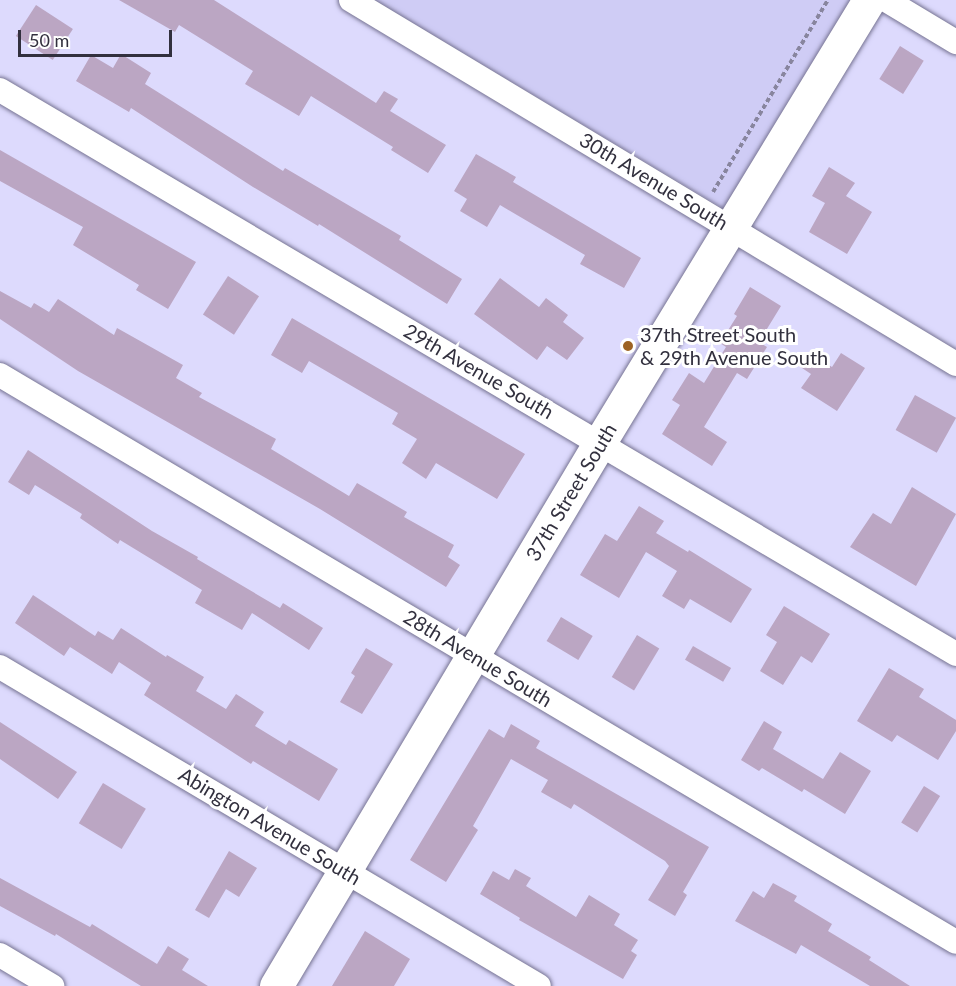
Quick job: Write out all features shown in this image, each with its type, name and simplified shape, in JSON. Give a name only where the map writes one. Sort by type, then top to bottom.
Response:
[{"type":"street","name":"30th Avenue South","points":[[351,0],[956,364]]},
{"type":"street","name":"37th Street South","points":[[276,986],[600,442],[869,0]]},
{"type":"street","points":[[886,0],[956,42]]},
{"type":"street","name":"29th Avenue South","points":[[0,90],[956,654]]},
{"type":"street","name":"28th Avenue South","points":[[0,375],[956,942]]},
{"type":"street","name":"Abington Avenue South","points":[[0,666],[540,986]]},
{"type":"street","points":[[0,955],[52,986]]},
{"type":"path","points":[[703,210],[828,0]]},
{"type":"shaded area","points":[[374,0],[855,0],[728,211]]},
{"type":"building","points":[[119,0],[214,0],[376,103],[384,91],[398,99],[390,111],[446,145],[428,173],[391,150],[393,147],[311,96],[299,116],[245,84],[253,71],[179,25],[175,32]]},
{"type":"building","points":[[36,5],[73,29],[53,60],[16,36]]},
{"type":"building","points":[[900,46],[924,61],[903,94],[879,79]]},
{"type":"building","points":[[121,54],[151,73],[145,84],[283,171],[285,168],[401,236],[399,240],[462,279],[447,304],[319,224],[318,226],[253,187],[131,108],[129,112],[76,81],[91,55],[113,68]]},
{"type":"building","points":[[0,150],[196,262],[168,309],[136,290],[139,285],[73,245],[83,227],[0,181]]},
{"type":"building","points":[[476,154],[516,177],[513,182],[641,258],[624,288],[580,264],[585,255],[500,205],[487,227],[460,211],[467,199],[454,191]]},
{"type":"building","points":[[829,167],[855,183],[846,196],[872,212],[847,254],[809,232],[825,203],[812,196]]},
{"type":"building","points":[[228,276],[259,296],[234,335],[203,315]]},
{"type":"building","points":[[500,278],[539,307],[546,298],[568,315],[563,322],[584,338],[567,360],[547,346],[537,360],[474,314]]},
{"type":"building","points":[[750,287],[781,306],[759,342],[767,347],[747,379],[737,373],[704,427],[727,442],[712,466],[662,434],[680,405],[672,400],[689,373],[704,383],[726,347],[720,343],[737,316],[734,314]]},
{"type":"building","points":[[0,291],[31,308],[34,303],[49,312],[58,299],[114,335],[117,328],[183,365],[176,378],[202,393],[199,397],[276,439],[271,449],[349,496],[357,483],[407,512],[404,517],[454,545],[448,557],[460,565],[446,587],[320,509],[78,371],[0,319]]},
{"type":"building","points":[[292,318],[525,454],[497,499],[436,463],[426,479],[402,463],[417,439],[392,424],[398,413],[309,361],[302,373],[271,355]]},
{"type":"building","points":[[808,352],[832,367],[841,353],[865,368],[837,411],[801,388],[811,374],[799,366]]},
{"type":"building","points":[[915,395],[956,418],[937,453],[896,430]]},
{"type":"building","points":[[28,450],[152,531],[198,557],[197,559],[280,608],[283,603],[323,628],[309,650],[252,613],[242,630],[195,603],[202,590],[120,540],[118,544],[80,518],[82,514],[35,485],[29,495],[8,482]]},
{"type":"building","points":[[912,487],[956,514],[916,586],[850,547],[873,513],[891,524]]},
{"type":"building","points":[[639,506],[664,521],[656,533],[688,552],[689,550],[752,589],[731,623],[690,599],[684,609],[662,596],[677,571],[646,552],[619,598],[580,575],[605,534],[617,541]]},
{"type":"building","points":[[33,595],[95,636],[98,631],[113,640],[121,628],[166,657],[167,655],[204,677],[196,691],[226,709],[236,694],[264,712],[255,726],[286,745],[289,740],[338,769],[319,801],[253,761],[251,764],[144,695],[151,683],[119,662],[112,674],[70,647],[64,656],[15,623]]},
{"type":"building","points":[[784,606],[830,634],[812,663],[801,656],[783,685],[760,671],[777,642],[766,635]]},
{"type":"building","points":[[561,617],[593,636],[578,660],[547,641]]},
{"type":"building","points":[[637,635],[659,648],[634,690],[612,677]]},
{"type":"building","points":[[693,646],[731,668],[723,682],[685,660]]},
{"type":"building","points":[[366,648],[393,664],[362,714],[340,702],[355,676],[351,673]]},
{"type":"building","points":[[889,668],[924,689],[919,697],[956,720],[956,731],[938,760],[897,735],[892,742],[857,721]]},
{"type":"building","points":[[764,721],[782,732],[773,749],[823,779],[840,752],[871,771],[845,814],[804,789],[802,792],[762,768],[759,771],[741,760]]},
{"type":"building","points":[[0,722],[77,772],[58,799],[0,759]]},
{"type":"building","points":[[511,724],[540,741],[536,748],[709,847],[683,892],[687,895],[675,916],[648,900],[669,866],[665,861],[574,804],[571,809],[541,792],[548,780],[511,759],[473,826],[478,830],[446,882],[410,860],[489,729],[504,738]]},
{"type":"building","points":[[103,783],[146,809],[122,849],[79,823]]},
{"type":"building","points":[[924,786],[940,796],[917,833],[901,822]]},
{"type":"building","points":[[229,851],[257,868],[239,897],[226,889],[209,918],[195,910]]},
{"type":"building","points":[[515,869],[531,878],[526,886],[576,917],[589,895],[620,914],[614,925],[638,940],[631,951],[637,955],[623,979],[519,920],[520,918],[480,894],[493,871],[509,880]]},
{"type":"building","points":[[0,878],[90,927],[92,924],[157,964],[168,946],[189,959],[182,970],[208,986],[141,986],[56,934],[55,936],[0,906]]},
{"type":"building","points":[[773,883],[797,896],[794,901],[832,924],[828,931],[871,957],[869,960],[910,986],[870,986],[801,945],[796,954],[735,921],[753,891],[764,898]]},
{"type":"building","points":[[365,931],[410,959],[394,986],[332,986]]},
{"type":"place","name":"37th Street South & 29th Avenue South","points":[[628,346]]}]
